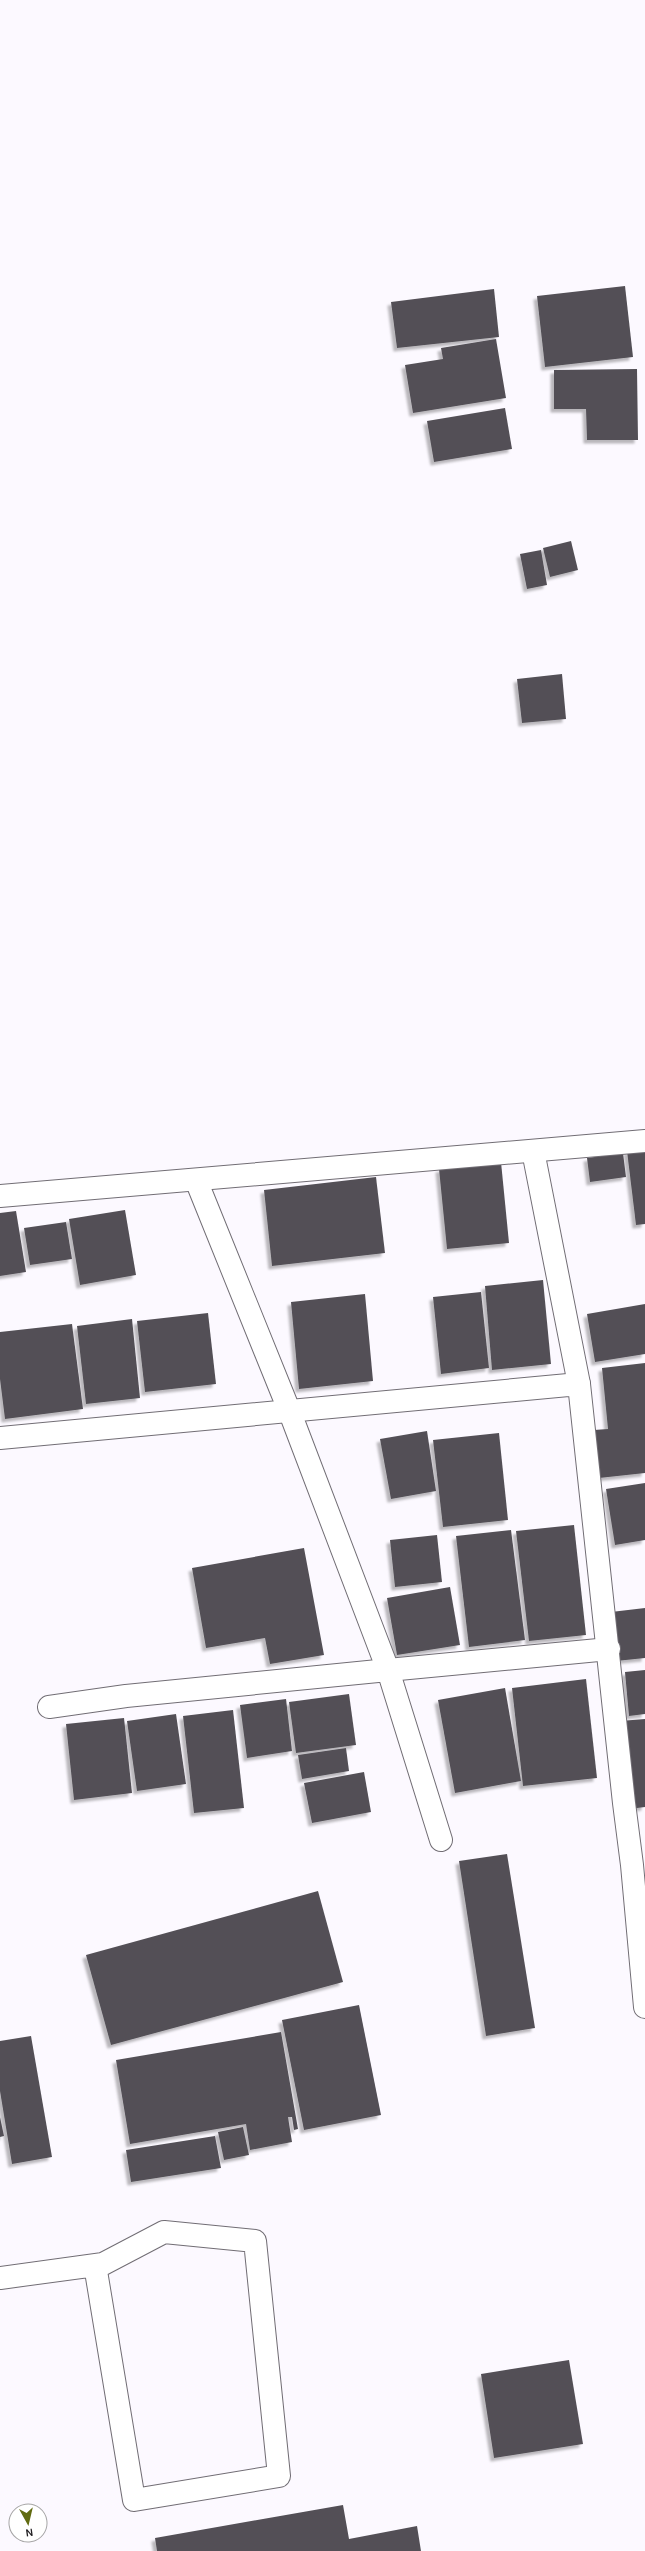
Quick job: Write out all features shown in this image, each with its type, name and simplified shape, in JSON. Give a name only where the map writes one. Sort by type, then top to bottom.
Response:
[{"type":"street","points":[[0,1196],[645,1141]]},
{"type":"street","points":[[533,1151],[579,1384],[609,1649],[624,1803],[639,1865],[645,2008]]},
{"type":"street","points":[[196,1180],[288,1410],[388,1670],[441,1840]]},
{"type":"street","points":[[0,1438],[579,1384]]},
{"type":"street","points":[[49,1707],[126,1696],[609,1649]]},
{"type":"street","points":[[0,2278],[95,2265],[103,2264],[164,2232],[255,2241],[279,2476],[134,2500],[95,2265]]},
{"type":"building","points":[[625,286],[633,357],[545,367],[537,296]]},
{"type":"building","points":[[494,289],[499,337],[397,348],[391,302]]},
{"type":"building","points":[[496,339],[506,398],[413,413],[405,365],[443,359],[441,348]]},
{"type":"building","points":[[637,369],[638,440],[587,440],[586,409],[554,409],[554,370]]},
{"type":"building","points":[[505,408],[512,449],[434,462],[427,421]]},
{"type":"building","points":[[571,541],[578,570],[550,577],[543,548]]},
{"type":"building","points":[[541,550],[547,585],[527,589],[520,554]]},
{"type":"building","points":[[562,674],[566,719],[522,723],[517,679]]},
{"type":"building","points":[[645,1149],[645,1224],[636,1225],[627,1151]]},
{"type":"building","points":[[623,1153],[626,1177],[590,1182],[587,1158]]},
{"type":"building","points":[[501,1162],[509,1243],[447,1249],[439,1169]]},
{"type":"building","points":[[376,1177],[385,1253],[272,1266],[264,1190]]},
{"type":"building","points":[[125,1210],[136,1275],[80,1285],[69,1219]]},
{"type":"building","points":[[16,1211],[26,1272],[0,1276],[0,1213]]},
{"type":"building","points":[[66,1222],[72,1259],[30,1265],[24,1228]]},
{"type":"building","points":[[543,1280],[551,1364],[492,1370],[485,1286]]},
{"type":"building","points":[[481,1292],[489,1368],[441,1374],[433,1297]]},
{"type":"building","points":[[365,1294],[373,1381],[299,1389],[291,1302]]},
{"type":"building","points":[[645,1304],[645,1354],[595,1362],[587,1314]]},
{"type":"building","points":[[208,1313],[216,1384],[145,1392],[137,1321]]},
{"type":"building","points":[[132,1319],[140,1398],[86,1404],[77,1326]]},
{"type":"building","points":[[72,1324],[83,1409],[5,1419],[0,1379],[0,1332]]},
{"type":"building","points":[[645,1363],[645,1473],[599,1478],[594,1430],[608,1429],[602,1368]]},
{"type":"building","points":[[427,1431],[436,1491],[391,1499],[380,1439]]},
{"type":"building","points":[[499,1433],[508,1520],[443,1527],[433,1440]]},
{"type":"building","points":[[645,1483],[645,1540],[615,1545],[606,1489]]},
{"type":"building","points":[[574,1525],[586,1635],[529,1641],[516,1531]]},
{"type":"building","points":[[511,1530],[525,1640],[469,1647],[456,1536]]},
{"type":"building","points":[[437,1535],[442,1582],[395,1587],[390,1540]]},
{"type":"building","points":[[304,1548],[324,1655],[270,1664],[265,1638],[206,1648],[192,1568]]},
{"type":"building","points":[[450,1587],[460,1645],[397,1655],[387,1598]]},
{"type":"building","points":[[645,1608],[645,1658],[616,1661],[611,1612]]},
{"type":"building","points":[[645,1670],[645,1714],[629,1716],[625,1672]]},
{"type":"building","points":[[586,1679],[597,1778],[523,1786],[512,1688]]},
{"type":"building","points":[[505,1688],[521,1781],[455,1793],[438,1700]]},
{"type":"building","points":[[349,1694],[356,1745],[296,1753],[289,1702]]},
{"type":"building","points":[[286,1699],[292,1751],[247,1758],[240,1705]]},
{"type":"building","points":[[233,1710],[244,1808],[194,1813],[183,1716]]},
{"type":"building","points":[[176,1714],[186,1784],[137,1791],[127,1721]]},
{"type":"building","points":[[124,1718],[132,1793],[74,1800],[66,1724]]},
{"type":"building","points":[[645,1719],[645,1807],[629,1809],[620,1721]]},
{"type":"building","points":[[346,1748],[349,1771],[302,1779],[298,1755]]},
{"type":"building","points":[[364,1772],[371,1812],[312,1823],[304,1783]]},
{"type":"building","points":[[507,1854],[535,2028],[486,2036],[459,1861]]},
{"type":"building","points":[[318,1891],[343,1982],[111,2045],[86,1955]]},
{"type":"building","points":[[359,2005],[381,2115],[304,2130],[282,2020]]},
{"type":"building","points":[[281,2032],[298,2129],[294,2130],[292,2117],[288,2117],[292,2142],[250,2150],[246,2124],[130,2144],[116,2060]]},
{"type":"building","points":[[31,2036],[52,2157],[12,2164],[0,2091],[0,2041]]},
{"type":"building","points":[[0,2117],[4,2136],[0,2137]]},
{"type":"building","points":[[243,2127],[249,2155],[224,2160],[218,2132]]},
{"type":"building","points":[[215,2136],[221,2168],[131,2182],[126,2150]]},
{"type":"building","points":[[569,2360],[583,2444],[494,2458],[481,2374]]},
{"type":"building","points":[[343,2505],[349,2539],[417,2526],[421,2551],[157,2551],[155,2538]]}]
